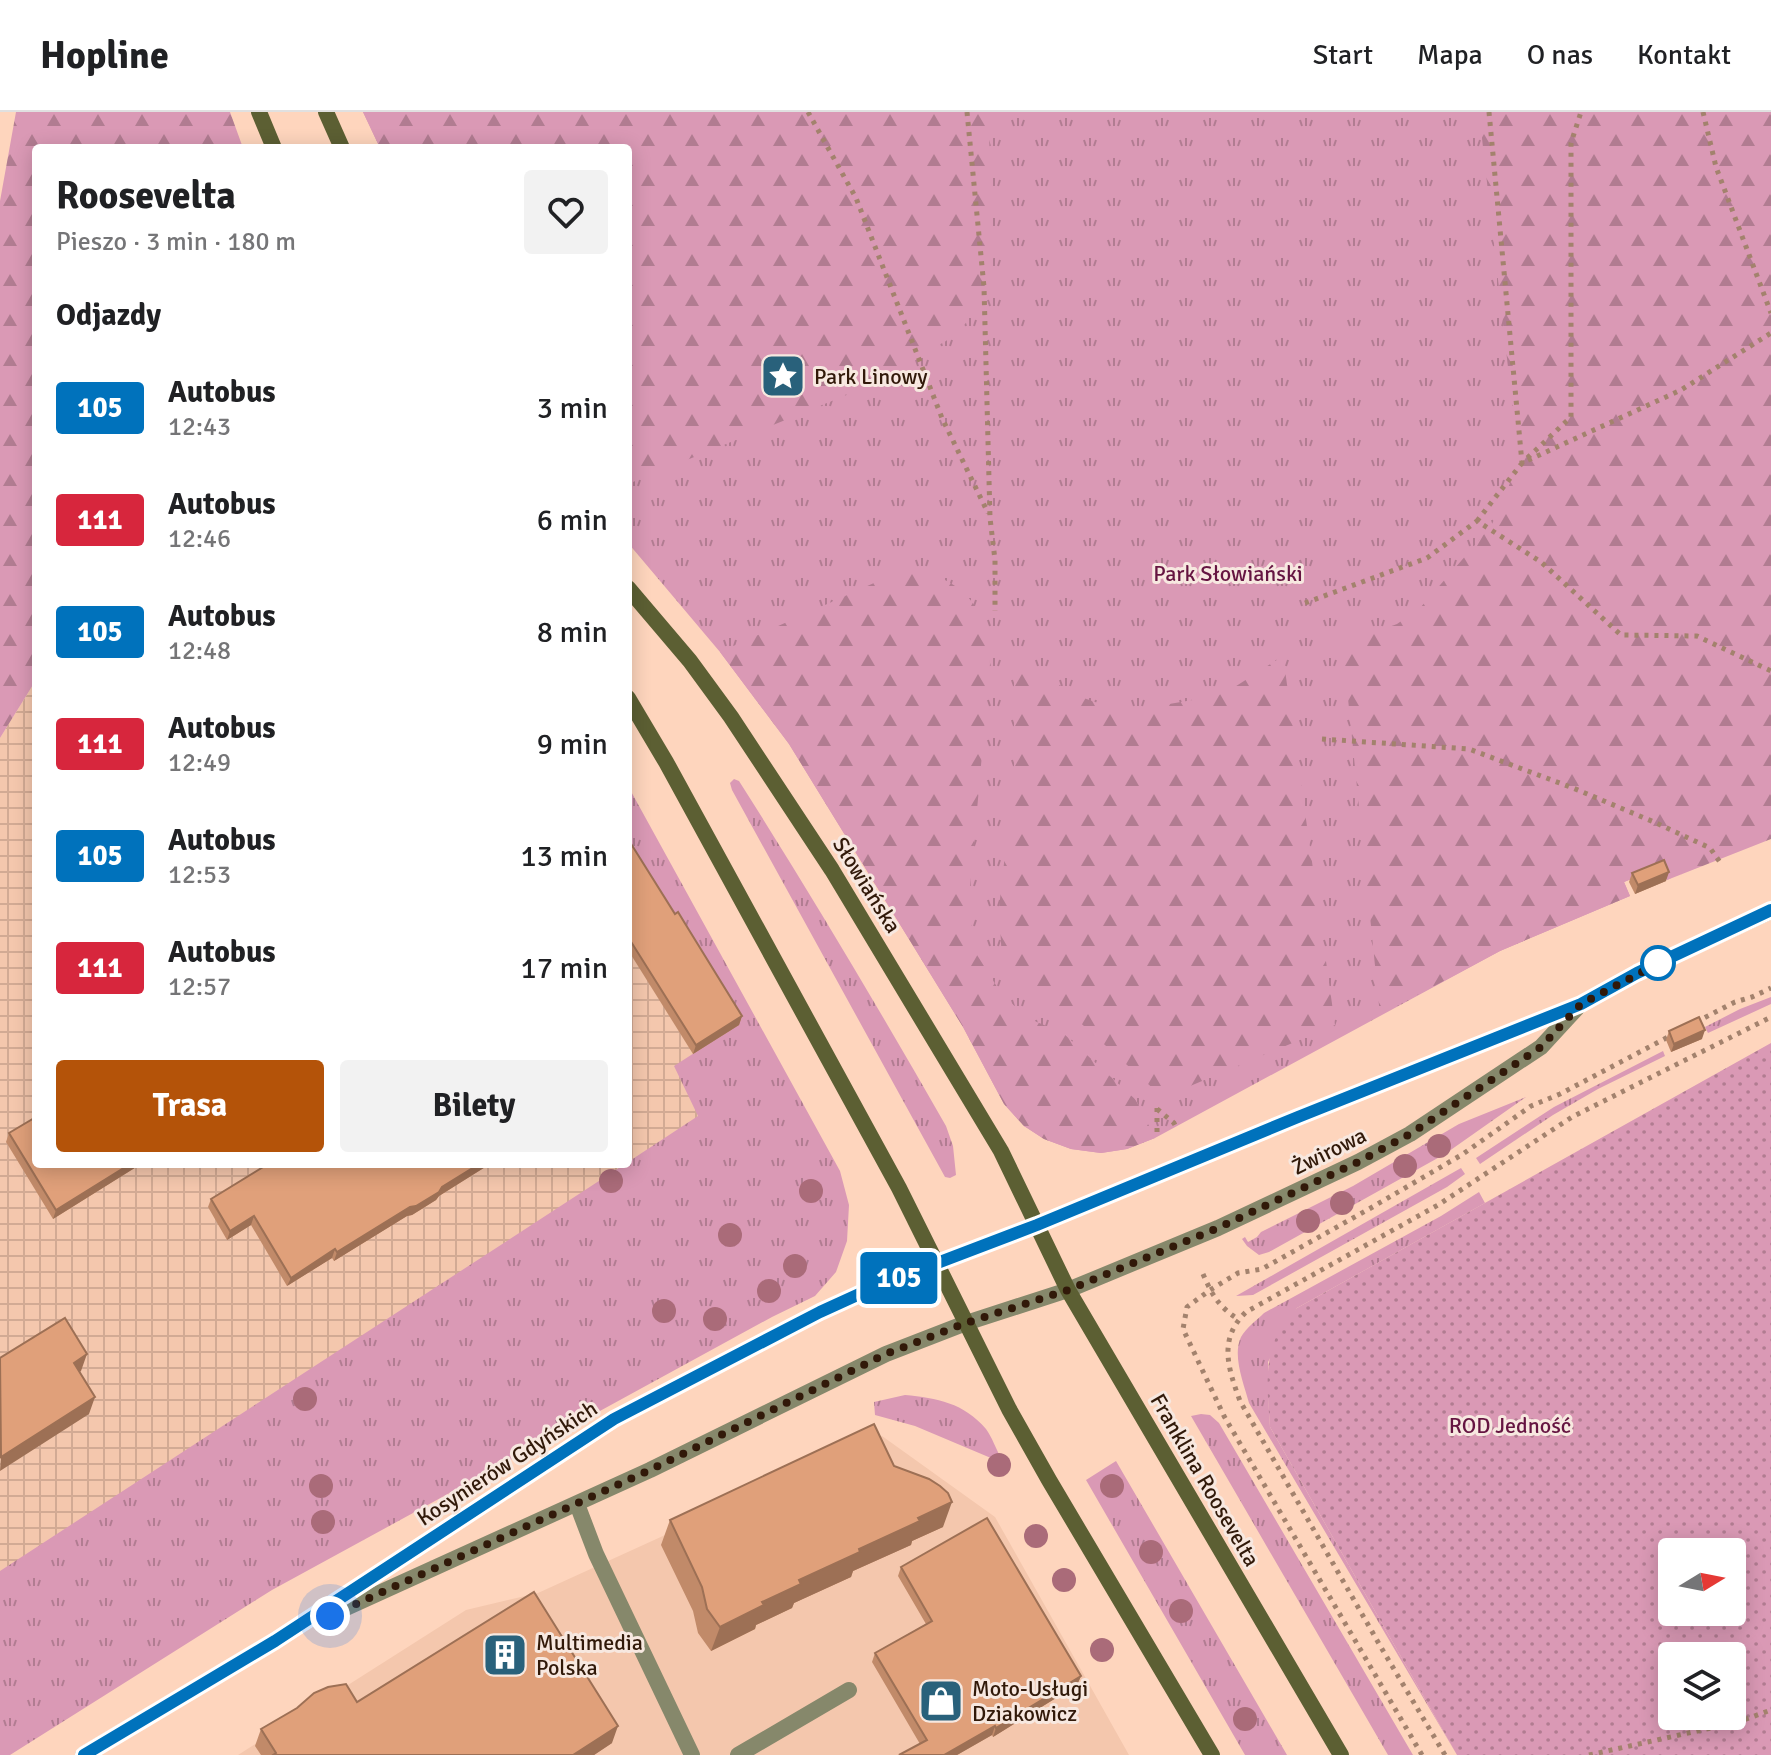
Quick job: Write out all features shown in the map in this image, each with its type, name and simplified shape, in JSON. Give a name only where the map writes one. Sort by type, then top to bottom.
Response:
[{"type":"main road","points":[[259,112],[272,144]]},
{"type":"main road","points":[[326,112],[340,144]]},
{"type":"main road","name":"Słowiańska","points":[[632,593],[690,661],[723,706],[832,870],[1001,1151],[1037,1225]]},
{"type":"main road","points":[[632,705],[899,1188],[1009,1409],[1212,1755]]},
{"type":"main road","name":"Franklina Roosevelta","points":[[1037,1225],[1068,1290],[1341,1755]]},
{"type":"street","name":"Żwirowa","points":[[1037,1225],[1581,1004],[1637,973],[1771,911]]},
{"type":"street","name":"Żwirowa","points":[[1068,1290],[1218,1228],[1410,1134],[1541,1047],[1581,1004]]},
{"type":"street","name":"Kosynierów Gdyńskich","points":[[83,1755],[275,1641],[614,1419],[820,1312],[877,1286],[1037,1225]]},
{"type":"street","name":"Kosynierów Gdyńskich","points":[[275,1641],[577,1504],[886,1354],[966,1323],[1068,1290]]},
{"type":"street","points":[[577,1504],[596,1554],[692,1755]]},
{"type":"street","points":[[738,1755],[849,1690]]},
{"type":"path","points":[[808,112],[856,198],[942,418],[990,518]]},
{"type":"path","points":[[967,112],[984,287],[995,611]]},
{"type":"path","points":[[1489,112],[1522,463]]},
{"type":"path","points":[[1305,603],[1427,558],[1477,521],[1522,463],[1571,417],[1571,143],[1581,112]]},
{"type":"path","points":[[1703,112],[1716,167],[1771,313]]},
{"type":"path","points":[[1522,463],[1681,390],[1771,333]]},
{"type":"path","points":[[1477,521],[1541,562],[1621,635],[1697,636],[1771,671]]},
{"type":"path","points":[[1322,739],[1469,749],[1654,822],[1710,848],[1722,865]]},
{"type":"path","points":[[1695,1023],[1771,988]]},
{"type":"path","points":[[1445,1755],[1240,1401],[1229,1363],[1228,1344],[1232,1329],[1246,1312],[1438,1205],[1572,1117],[1771,1017]]},
{"type":"path","points":[[1422,1755],[1224,1416],[1183,1329],[1187,1307],[1238,1273],[1262,1269],[1463,1154],[1531,1106],[1560,1094],[1681,1030]]},
{"type":"path","points":[[1589,1755],[1738,1722],[1771,1710]]},
{"type":"shaded area","points":[[32,686],[32,1168],[632,1168],[632,859],[768,1076],[0,1715],[0,738]]},
{"type":"shaded area","points":[[882,1436],[995,1517],[1129,1755],[238,1755],[466,1610],[538,1593]]},
{"type":"green space","points":[[16,112],[230,112],[242,144],[32,144],[32,686],[0,738],[0,201]]},
{"type":"green space","name":"Park Słowiański","points":[[363,112],[1771,112],[1671,878],[1667,880],[1661,867],[1624,882],[1630,896],[1500,951],[1155,1138],[1127,1149],[1101,1153],[1071,1149],[1044,1139],[1024,1126],[1004,1104],[963,1027],[789,744],[720,652],[632,548],[632,144],[378,144]]},
{"type":"green space","points":[[363,112],[988,112],[994,254],[989,281],[979,304],[965,324],[946,341],[849,394],[632,482],[632,144],[378,144]]},
{"type":"green space","points":[[1479,112],[1771,112],[1771,839],[1667,880],[1661,867],[1624,882],[1630,896],[1500,951],[1380,1015],[1342,639],[1370,634],[1397,624],[1420,608],[1492,524],[1513,474],[1516,447],[1514,420]]},
{"type":"green space","points":[[918,573],[943,579],[965,594],[980,614],[988,638],[990,664],[970,889],[972,947],[999,990],[1025,1017],[1063,1033],[1136,1100],[1155,1138],[1127,1149],[1101,1153],[1071,1149],[1044,1139],[1024,1126],[1004,1104],[963,1027],[789,744],[720,652],[894,574]]},
{"type":"green space","points":[[1283,656],[1335,1025],[1176,1092],[1158,1093],[1074,1017],[1032,993],[1002,960],[999,908],[1014,774],[1014,670],[1054,682],[1081,697],[1109,707],[1140,709],[1216,696]]},
{"type":"green space","points":[[734,779],[739,781],[792,866],[946,1126],[953,1146],[956,1175],[945,1177],[732,790],[730,783]]},
{"type":"green space","points":[[632,793],[840,1171],[849,1205],[847,1241],[836,1272],[815,1296],[272,1590],[10,1755],[0,1755],[0,1571],[619,1168],[632,1168],[632,1159],[698,1116],[674,1066],[736,1026],[632,859]]},
{"type":"green space","points":[[1771,997],[1771,1004],[1708,1033],[1705,1027]]},
{"type":"green space","name":"ROD Jedność","points":[[1771,1043],[1771,1755],[1457,1755],[1270,1427],[1270,1356],[1284,1324],[1297,1308]]},
{"type":"green space","points":[[1663,1051],[1665,1056],[1553,1115],[1480,1164],[1476,1158],[1554,1107]]},
{"type":"green space","points":[[1526,1097],[1445,1154],[1269,1252],[1259,1255],[1242,1239],[1245,1237],[1248,1242],[1459,1124]]},
{"type":"green space","points":[[1461,1168],[1465,1174],[1447,1187],[1253,1295],[1236,1296]]},
{"type":"green space","points":[[1479,1192],[1485,1203],[1297,1308],[1268,1362],[1270,1427],[1457,1755],[1249,1403],[1238,1353],[1241,1337],[1264,1313]]},
{"type":"green space","points":[[905,1395],[939,1400],[969,1413],[986,1429],[1001,1458],[998,1461],[915,1426],[875,1415],[874,1402]]},
{"type":"green space","points":[[1210,1415],[1219,1423],[1413,1755],[1388,1755],[1191,1416]]},
{"type":"green space","points":[[1116,1461],[1287,1755],[1245,1755],[1086,1480]]},
{"type":"building","points":[[632,845],[675,914],[678,912],[742,1016],[696,1045],[632,943]]},
{"type":"building","points":[[1664,860],[1669,872],[1638,885],[1632,873]]},
{"type":"building","points":[[1699,1017],[1705,1030],[1674,1044],[1669,1031]]},
{"type":"building","points":[[32,1119],[32,1168],[124,1168],[56,1210],[9,1133]]},
{"type":"building","points":[[261,1168],[473,1168],[416,1206],[337,1252],[335,1249],[291,1278],[254,1216],[230,1231],[211,1199]]},
{"type":"building","points":[[65,1318],[87,1354],[74,1363],[95,1397],[1,1457],[0,1358]]},
{"type":"building","points":[[874,1424],[894,1466],[929,1479],[948,1493],[952,1502],[918,1518],[920,1521],[859,1549],[860,1552],[799,1580],[801,1584],[720,1627],[707,1609],[702,1587],[670,1520]]},
{"type":"building","points":[[987,1518],[1081,1676],[996,1728],[944,1755],[899,1755],[927,1740],[875,1653],[932,1621],[901,1567]]},
{"type":"building","name":"Multimedia Polska","points":[[534,1592],[618,1726],[573,1755],[273,1755],[276,1753],[261,1729],[297,1708],[314,1693],[346,1684],[357,1702]]},
{"type":"bus line","name":"105","points":[[84,1755],[275,1641],[614,1419],[820,1312],[877,1286],[1037,1225],[1581,1004],[1637,973],[1771,910]]},
{"type":"place","name":"Park Linowy","points":[[783,376]]},
{"type":"place","name":"Multimedia Polska","points":[[505,1655]]},
{"type":"place","name":"Moto-Usługi Dziakowicz","points":[[941,1701]]},
{"type":"route","points":[[330,1616],[650,1470],[886,1354],[966,1323],[1068,1290],[1218,1228],[1358,1162],[1410,1134],[1541,1047],[1581,1004],[1661,962],[1658,963]]}]
